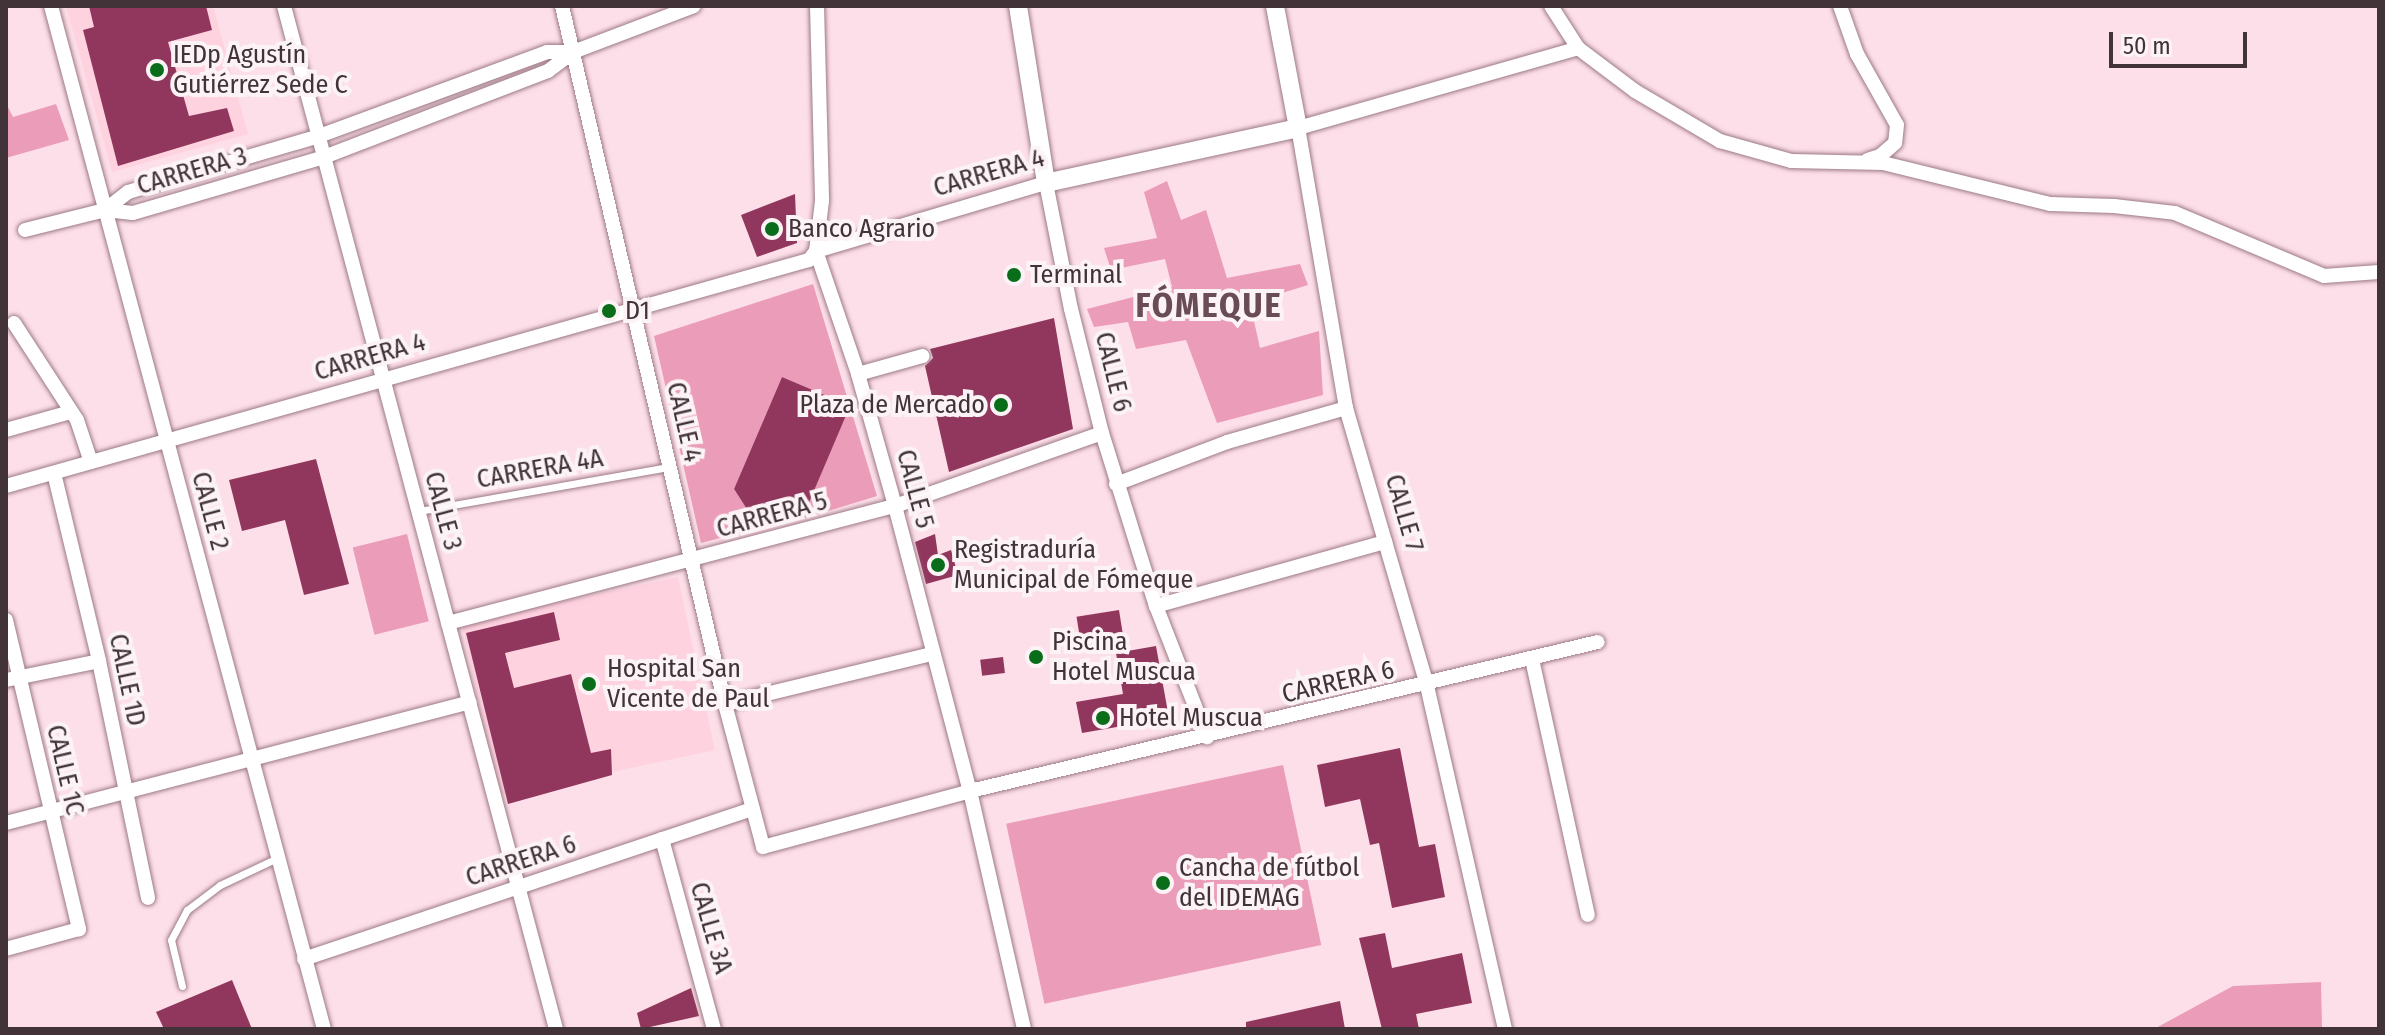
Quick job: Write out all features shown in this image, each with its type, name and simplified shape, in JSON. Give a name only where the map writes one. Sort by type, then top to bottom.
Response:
[{"type":"street","name":"CALLE 2","points":[[51,6],[324,1029]]},
{"type":"street","name":"CALLE 3","points":[[284,6],[556,1029]]},
{"type":"street","name":"CALLE 4","points":[[562,6],[691,562],[763,847]]},
{"type":"street","name":"CARRERA 3","points":[[105,210],[133,213],[324,157],[548,71],[573,52],[694,6]]},
{"type":"street","name":"CALLE 5","points":[[817,6],[822,201],[816,251],[858,374],[895,506],[970,791],[1024,1029]]},
{"type":"street","name":"CALLE 6","points":[[1018,6],[1046,183],[1071,309],[1102,433],[1156,606],[1207,737]]},
{"type":"street","name":"CALLE 7","points":[[1275,6],[1346,408],[1427,685],[1505,1029]]},
{"type":"street","points":[[1551,6],[1578,48],[1635,91],[1720,141],[1791,161],[1883,163],[2050,204],[2114,206],[2175,213],[2324,276],[2379,272]]},
{"type":"street","points":[[1840,6],[1857,54],[1897,125],[1895,143],[1880,156],[1856,164]]},
{"type":"street","name":"CARRERA 4","points":[[6,486],[809,260],[816,251],[1046,183],[1298,128],[1578,48]]},
{"type":"street","name":"CARRERA 3","points":[[105,210],[128,192],[319,136],[547,52],[573,52]]},
{"type":"street","points":[[25,230],[105,210]]},
{"type":"street","points":[[14,323],[71,412],[91,462]]},
{"type":"street","points":[[858,374],[923,356]]},
{"type":"street","points":[[1116,484],[1227,442],[1346,408]]},
{"type":"street","points":[[6,430],[71,412]]},
{"type":"street","name":"CARRERA 5","points":[[448,623],[691,562],[895,506],[1102,433]]},
{"type":"street","name":"CALLE 1D","points":[[54,473],[99,661],[148,898]]},
{"type":"street","points":[[1156,606],[1385,542]]},
{"type":"street","name":"CALLE 1C","points":[[6,620],[12,679],[79,929],[6,949]]},
{"type":"street","name":"CARRERA 6","points":[[763,847],[970,791],[1598,642]]},
{"type":"street","points":[[725,704],[932,654]]},
{"type":"street","points":[[1532,659],[1588,915]]},
{"type":"street","points":[[12,679],[99,661]]},
{"type":"street","points":[[6,823],[469,702]]},
{"type":"street","name":"CARRERA 6","points":[[304,959],[753,809]]},
{"type":"street","name":"CALLE 3A","points":[[662,839],[714,1029]]},
{"type":"lane","name":"CARRERA 4A","points":[[418,511],[669,467]]},
{"type":"lane","points":[[182,986],[171,940],[187,910],[220,885],[277,858]]},
{"type":"shaded area","name":"IEDp Agustín Gutiérrez Sede C","points":[[66,6],[213,6],[248,134],[112,172]]},
{"type":"shaded area","points":[[6,103],[13,117],[56,104],[69,140],[6,158]]},
{"type":"shaded area","points":[[1167,181],[1181,220],[1206,210],[1227,278],[1300,264],[1308,285],[1250,303],[1260,348],[1319,331],[1323,395],[1217,423],[1186,340],[1136,349],[1128,322],[1094,327],[1087,309],[1172,287],[1165,259],[1111,270],[1104,248],[1157,238],[1144,192]]},
{"type":"shaded area","points":[[813,284],[877,496],[802,519],[849,407],[782,377],[734,489],[759,528],[701,543],[654,336]]},
{"type":"shaded area","points":[[407,534],[429,621],[374,635],[353,548]]},
{"type":"shaded area","name":"Hospital San Vicente de Paul","points":[[678,577],[715,750],[499,796],[462,623]]},
{"type":"shaded area","name":"Cancha de fútbol del IDEMAG","points":[[1283,765],[1321,945],[1044,1004],[1006,824]]},
{"type":"shaded area","points":[[2321,982],[2322,1029],[2154,1029],[2233,986]]},
{"type":"building","name":"IEDp Agustín Gutiérrez Sede C","points":[[89,6],[206,6],[212,30],[168,42],[189,116],[227,108],[234,131],[118,166],[83,30],[94,27]]},
{"type":"building","name":"Banco Agrario","points":[[795,194],[797,243],[757,257],[741,215]]},
{"type":"building","name":"Plaza de Mercado","points":[[1054,318],[1073,429],[949,472],[925,366],[933,358],[930,349]]},
{"type":"building","points":[[782,377],[850,406],[802,519],[759,528],[734,489]]},
{"type":"building","points":[[316,459],[349,584],[304,595],[285,520],[242,531],[229,480]]},
{"type":"building","name":"Registraduría Municipal de Fómeque","points":[[935,534],[938,555],[951,550],[958,575],[926,584],[915,542]]},
{"type":"building","points":[[1119,610],[1124,641],[1081,647],[1077,617]]},
{"type":"building","points":[[554,612],[560,640],[505,653],[514,688],[571,674],[591,753],[611,749],[612,775],[508,804],[466,633]]},
{"type":"building","points":[[1156,646],[1169,718],[1082,733],[1076,702],[1123,694],[1116,653]]},
{"type":"building","points":[[1003,657],[1005,673],[982,676],[980,660]]},
{"type":"building","points":[[1400,748],[1419,847],[1435,844],[1445,897],[1392,908],[1379,843],[1370,845],[1360,799],[1325,807],[1317,765]]},
{"type":"building","points":[[1385,933],[1392,968],[1462,953],[1472,1003],[1416,1014],[1419,1029],[1382,1029],[1359,938]]},
{"type":"building","points":[[232,980],[252,1029],[164,1029],[156,1012]]},
{"type":"building","points":[[691,988],[699,1016],[641,1029],[637,1013]]},
{"type":"building","points":[[1340,1001],[1345,1029],[1246,1029],[1246,1022]]},
{"type":"place","name":"IEDp Agustín Gutiérrez Sede C","points":[[157,70]]},
{"type":"place","name":"Banco Agrario","points":[[772,229]]},
{"type":"place","name":"Terminal","points":[[1014,275]]},
{"type":"place","name":"D1","points":[[609,311]]},
{"type":"place","name":"Plaza de Mercado","points":[[1001,405]]},
{"type":"place","name":"Registraduría Municipal de Fómeque","points":[[938,565]]},
{"type":"place","name":"Piscina Hotel Muscua","points":[[1036,657]]},
{"type":"place","name":"Hospital San Vicente de Paul","points":[[589,684]]},
{"type":"place","name":"Hotel Muscua","points":[[1103,718]]},
{"type":"place","name":"Cancha de fútbol del IDEMAG","points":[[1163,883]]},
{"type":"district","name":"FÓMEQUE","points":[[1209,306]]}]
